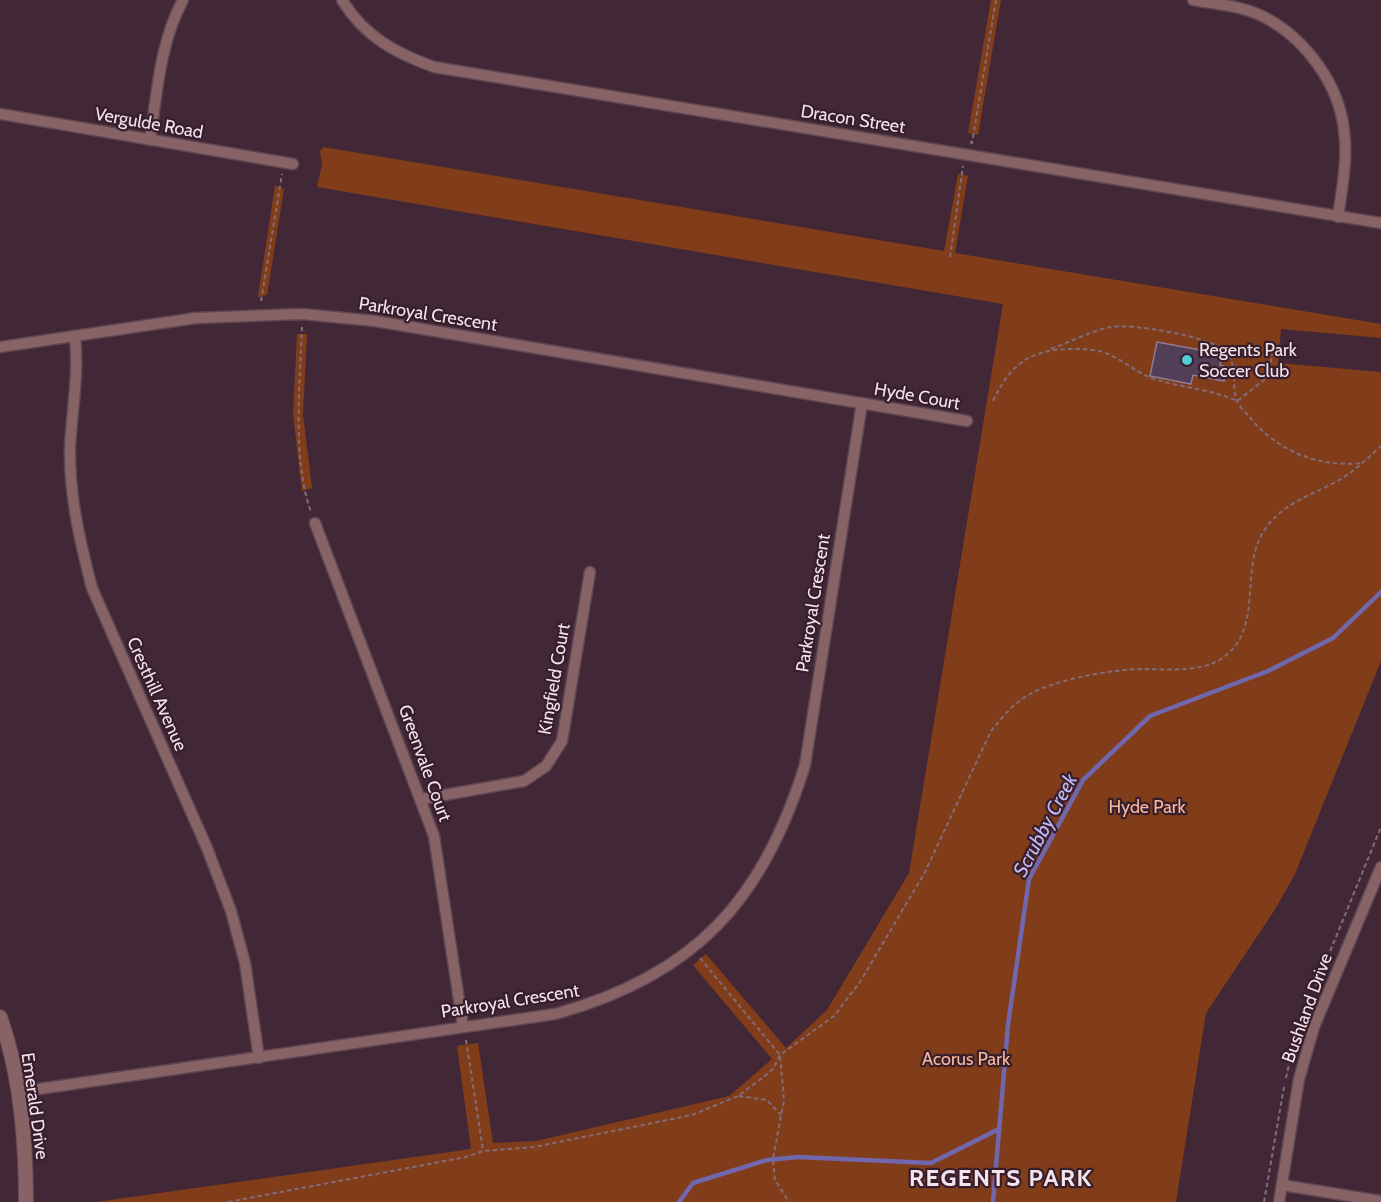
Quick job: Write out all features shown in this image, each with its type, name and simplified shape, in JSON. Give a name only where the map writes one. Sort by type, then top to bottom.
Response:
[{"type":"street","points":[[150,140],[164,51],[175,14],[183,0]]},
{"type":"street","name":"Dracon Street","points":[[342,0],[371,35],[399,54],[434,67],[1381,224]]},
{"type":"street","points":[[1193,0],[1230,6],[1263,16],[1294,37],[1320,66],[1335,98],[1344,128],[1345,161],[1338,217]]},
{"type":"street","name":"Vergulde Road","points":[[0,114],[288,163]]},
{"type":"street","name":"Parkroyal Crescent","points":[[0,347],[196,318],[302,314],[375,321],[862,403],[805,765],[792,805],[774,848],[754,881],[728,915],[693,949],[668,968],[598,1002],[555,1014],[18,1092]]},
{"type":"street","name":"Cresthill Avenue","points":[[75,336],[78,363],[70,448],[72,492],[80,543],[92,588],[207,848],[231,911],[245,963],[259,1058]]},
{"type":"street","name":"Hyde Court","points":[[862,403],[967,421]]},
{"type":"street","name":"Greenvale Court","points":[[315,523],[422,799],[441,867],[463,1026]]},
{"type":"street","name":"Kingfield Court","points":[[422,799],[524,781],[546,766],[562,741],[590,572]]},
{"type":"street","name":"Bushland Drive","points":[[1279,1202],[1299,1079],[1314,1027],[1381,867]]},
{"type":"street","name":"Emerald Drive","points":[[0,1017],[18,1092],[24,1136],[26,1202]]},
{"type":"street","points":[[1282,1185],[1381,1201]]},
{"type":"path","points":[[961,141],[972,143],[996,0]]},
{"type":"path","points":[[261,301],[288,163]]},
{"type":"path","points":[[950,256],[964,167],[955,165]]},
{"type":"path","points":[[302,314],[298,427],[307,500],[315,523]]},
{"type":"path","points":[[993,401],[1011,371],[1030,356],[1112,327],[1130,326],[1211,342],[1225,350],[1233,363],[1237,401]]},
{"type":"path","points":[[1237,401],[1266,380],[1273,350],[1277,345]]},
{"type":"path","points":[[1051,349],[1090,349],[1106,353],[1155,380],[1219,393],[1237,401],[1261,433],[1275,444],[1335,465],[1363,462]]},
{"type":"path","points":[[228,1202],[466,1157],[483,1151],[534,1148],[692,1115],[738,1095],[773,1069],[780,1055],[834,1016],[860,982],[920,882],[992,731],[1007,711],[1030,694],[1108,672],[1186,669],[1220,659],[1237,645],[1246,629],[1250,583],[1261,535],[1274,516],[1293,503],[1336,482],[1381,446]]},
{"type":"path","points":[[693,949],[780,1055],[784,1085],[773,1159],[775,1180],[789,1202]]},
{"type":"path","points":[[463,1026],[483,1151]]},
{"type":"path","points":[[738,1095],[767,1100],[781,1115]]},
{"type":"green space","points":[[991,0],[1001,0],[978,135],[968,133]]},
{"type":"green space","points":[[323,147],[944,251],[958,174],[968,176],[955,253],[1381,324],[1381,338],[1281,329],[1278,363],[1381,372],[1381,661],[1295,874],[1274,911],[1206,1013],[1176,1202],[96,1202],[471,1149],[457,1046],[478,1043],[493,1143],[536,1141],[729,1096],[772,1059],[693,965],[706,954],[786,1048],[827,1010],[909,873],[1003,304],[317,187],[322,164],[320,151]],"holes":[[[1157,343],[1222,355],[1220,365],[1193,375],[1150,376]]]},
{"type":"green space","points":[[275,185],[284,189],[267,295],[258,297]]},
{"type":"green space","points":[[297,334],[307,334],[303,415],[312,488],[302,491],[293,415]]},
{"type":"building","name":"Regents Park Soccer Club","points":[[1157,342],[1222,354],[1220,365],[1227,367],[1224,381],[1193,375],[1191,384],[1150,376]]},
{"type":"waterway","name":"Scrubby Creek","points":[[993,1202],[1008,1025],[1029,879],[1083,780],[1150,716],[1268,671],[1333,638],[1381,592]]},
{"type":"waterway","points":[[679,1202],[693,1183],[767,1160],[798,1157],[931,1163],[999,1129]]},
{"type":"place","name":"Regents Park Soccer Club","points":[[1187,360]]},
{"type":"district","name":"REGENTS PARK","points":[[1001,1177]]},
{"type":"park label","name":"Hyde Park","points":[[1147,807]]},
{"type":"park label","name":"Acorus Park","points":[[966,1059]]}]
